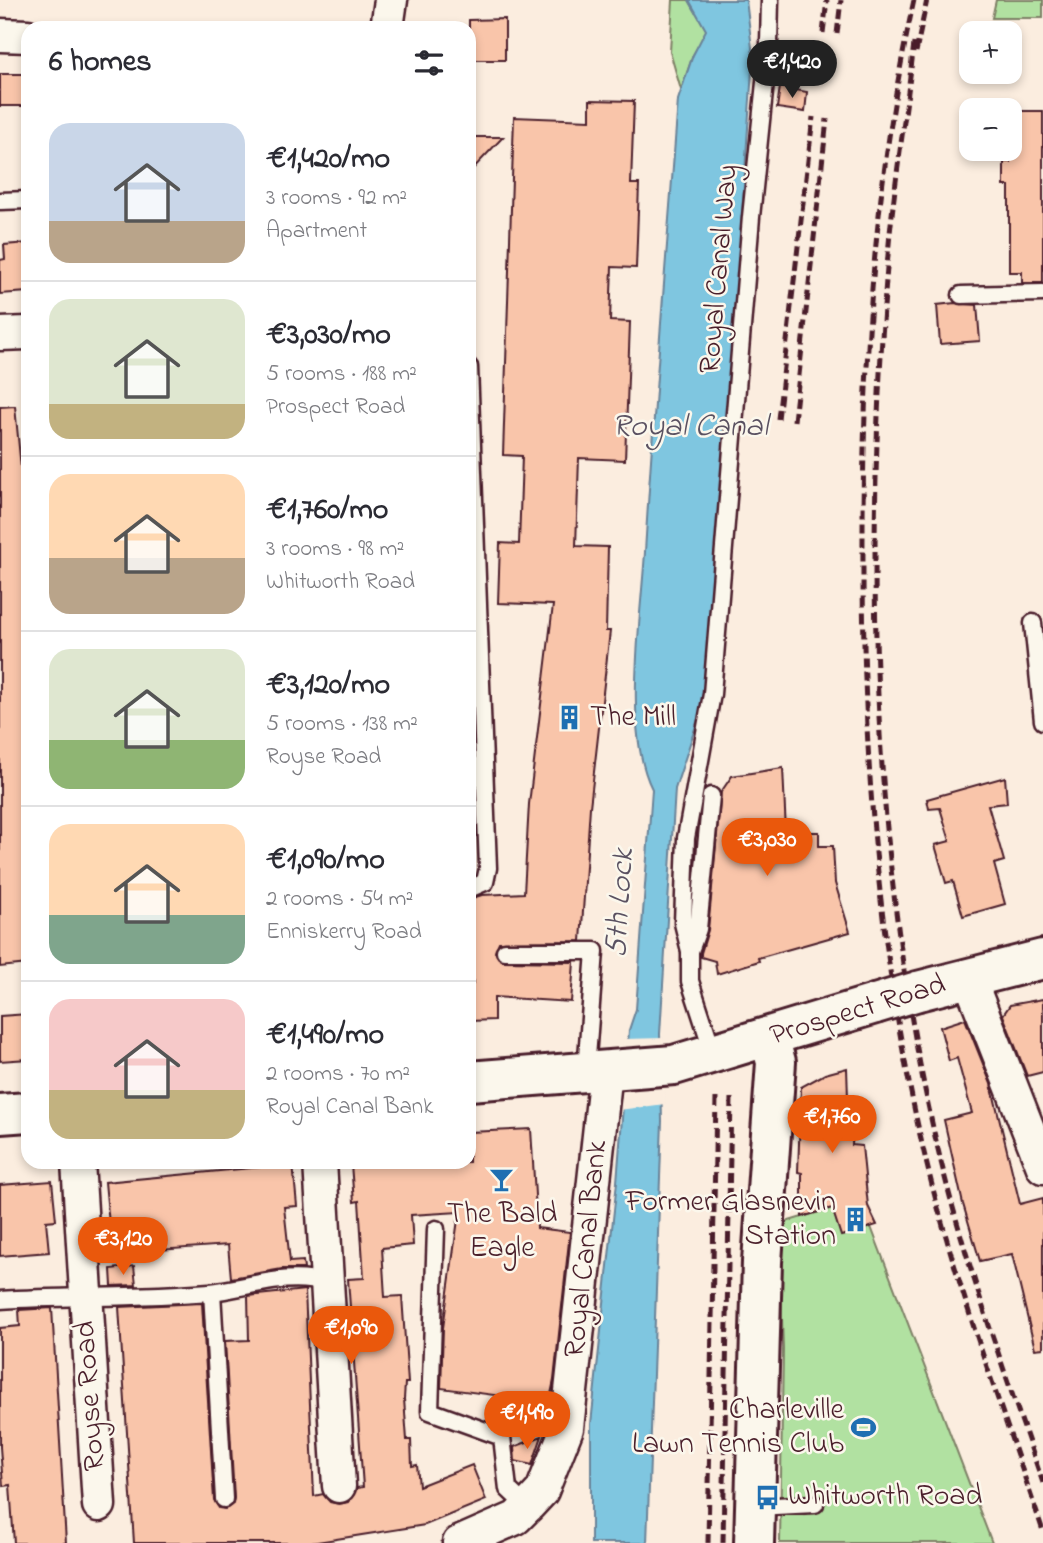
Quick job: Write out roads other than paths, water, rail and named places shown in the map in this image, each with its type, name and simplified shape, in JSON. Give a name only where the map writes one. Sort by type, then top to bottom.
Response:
[{"type":"main road","name":"Prospect Road","points":[[476,1080],[674,1065],[714,1055],[918,990],[1043,959]]},
{"type":"main road","points":[[754,1525],[762,1262],[776,1062],[769,1037]]},
{"type":"main road","points":[[0,1114],[21,1112]]},
{"type":"street","points":[[388,21],[391,0]]},
{"type":"street","points":[[0,36],[21,36]]},
{"type":"street","points":[[0,334],[21,332]]},
{"type":"street","points":[[969,978],[1043,1167]]},
{"type":"street","name":"Royal Canal Bank","points":[[459,1543],[516,1518],[542,1491],[566,1428],[596,1071]]},
{"type":"street","name":"Royse Road","points":[[78,1169],[84,1298],[99,1505]]},
{"type":"street","points":[[320,1169],[339,1486]]},
{"type":"lane","name":"Royal Canal Way","points":[[714,1055],[690,981],[690,951],[683,923],[686,838],[712,694],[751,216],[769,44],[770,0]]},
{"type":"lane","points":[[0,201],[21,201]]},
{"type":"lane","points":[[961,295],[1043,293]]},
{"type":"lane","points":[[476,552],[488,868],[485,882],[476,886]]},
{"type":"lane","points":[[1033,622],[1043,721]]},
{"type":"lane","points":[[690,951],[698,929],[711,796]]},
{"type":"lane","points":[[505,951],[595,951],[596,1071]]},
{"type":"lane","points":[[436,1229],[430,1410],[502,1437],[508,1489],[527,1507]]},
{"type":"lane","points":[[0,1300],[212,1292],[261,1282],[311,1278],[327,1284]]},
{"type":"lane","points":[[212,1292],[224,1499]]},
{"type":"lane","points":[[754,1525],[815,1504]]},
{"type":"water","name":"Royal Canal","points":[[689,0],[746,0],[753,56],[713,630],[701,710],[675,789],[660,1034],[662,1121],[647,1543],[591,1543],[591,1424],[617,1182],[629,1030],[636,1009],[652,789],[643,765],[638,737],[636,674],[678,100],[693,55],[706,30]]},
{"type":"railway","points":[[823,33],[827,0]]},
{"type":"railway","points":[[837,34],[841,0]]},
{"type":"railway","points":[[914,0],[881,200],[865,401],[863,612],[875,837],[892,987],[932,1185],[976,1334],[1043,1531]]},
{"type":"railway","points":[[916,52],[927,0]]},
{"type":"railway","points":[[914,43],[893,202],[880,365],[875,585],[885,806],[896,915],[934,1132],[970,1265],[1043,1483]]},
{"type":"railway","points":[[778,419],[813,117]]},
{"type":"railway","points":[[794,421],[827,119]]},
{"type":"railway","points":[[708,1543],[716,1097]]},
{"type":"railway","points":[[723,1543],[731,1097]]},
{"type":"place","name":"The Mill","points":[[570,718]]},
{"type":"place","name":"The Bald Eagle","points":[[502,1180]]},
{"type":"place","name":"Former Glasnevin Station","points":[[856,1220]]},
{"type":"place","name":"Charleville Lawn Tennis Club","points":[[864,1428]]},
{"type":"place","name":"Whitworth Road","points":[[768,1497]]},
{"type":"water label","name":"5th Lock","points":[[621,903]]}]
